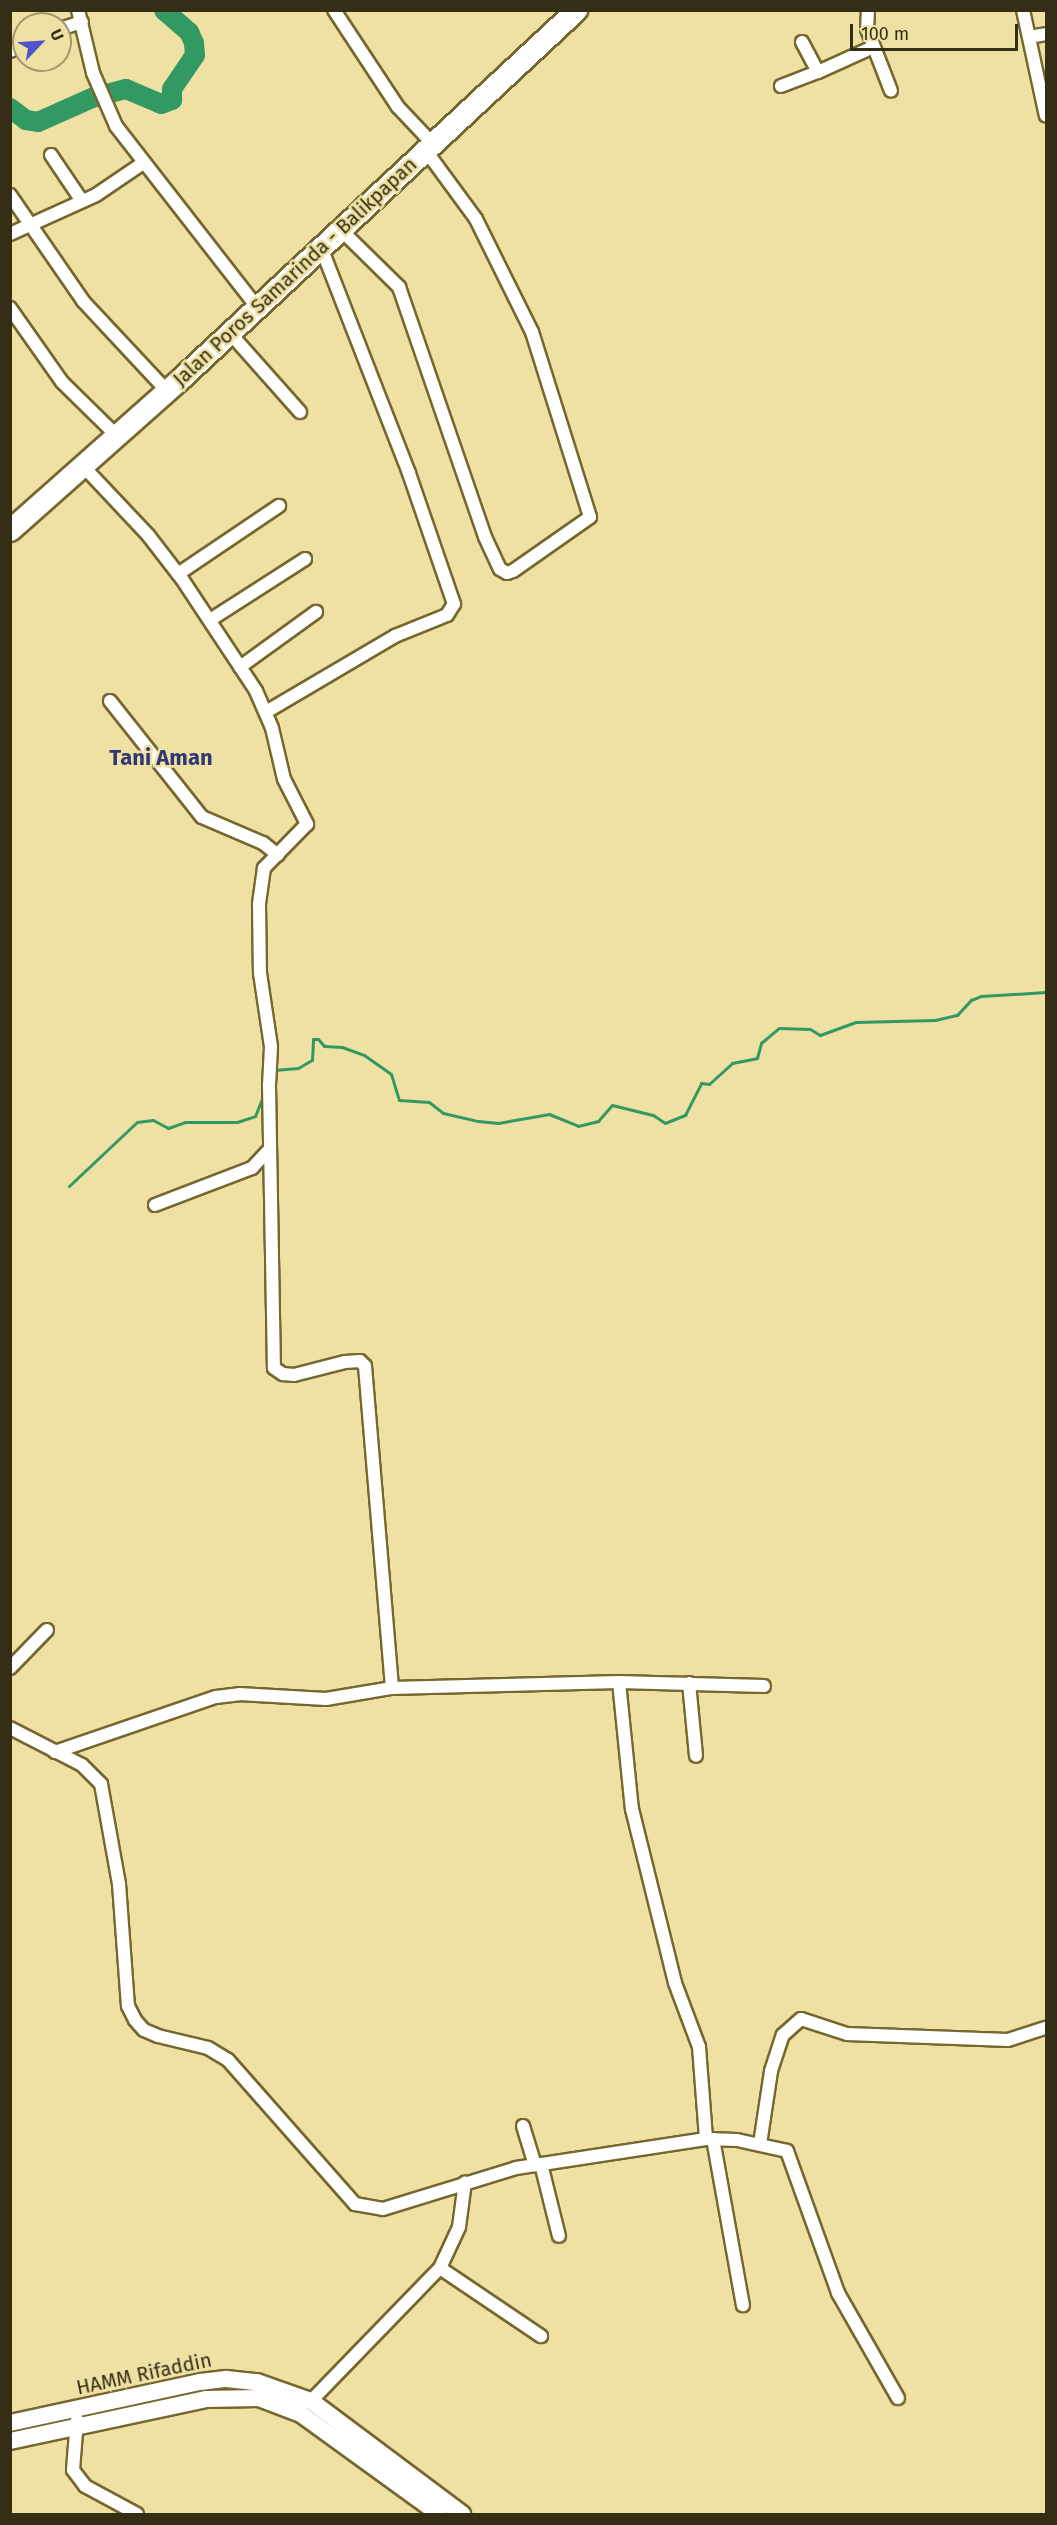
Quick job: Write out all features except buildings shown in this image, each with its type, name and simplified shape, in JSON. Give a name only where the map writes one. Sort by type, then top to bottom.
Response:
[{"type":"highway","name":"Jalan Poros Samarinda - Balikpapan","points":[[10,530],[167,391],[320,245],[430,148],[568,13]]},
{"type":"main road","name":"HAMM Rifaddin","points":[[10,2422],[226,2379],[281,2388],[311,2401],[462,2514]]},
{"type":"main road","name":"HAMM Rifaddin","points":[[10,2440],[216,2397],[275,2401],[321,2427],[439,2514]]},
{"type":"street","points":[[334,10],[398,107],[430,148],[476,219],[532,332],[590,517],[513,571],[507,573],[500,569],[484,537],[399,287],[369,253],[340,229]]},
{"type":"street","points":[[868,10],[867,29],[891,91]]},
{"type":"street","points":[[1023,10],[1047,116]]},
{"type":"street","points":[[80,16],[104,102],[143,163],[256,306]]},
{"type":"street","points":[[1029,37],[1047,34]]},
{"type":"street","points":[[802,42],[818,72]]},
{"type":"street","points":[[781,86],[818,72],[873,46]]},
{"type":"street","points":[[51,155],[82,201]]},
{"type":"street","points":[[10,234],[82,201],[143,163]]},
{"type":"street","points":[[10,195],[29,227],[110,333],[167,391]]},
{"type":"street","points":[[266,711],[395,636],[447,615],[454,604],[405,462],[320,245]]},
{"type":"street","points":[[10,308],[62,382],[116,435]]},
{"type":"street","points":[[229,332],[300,412]]},
{"type":"street","points":[[83,466],[148,534],[210,620],[240,667],[266,711],[284,779],[307,824],[263,872],[258,936],[260,973],[271,1030],[270,1148],[275,1370],[294,1375],[357,1360],[365,1366],[392,1688]]},
{"type":"street","points":[[178,574],[279,506]]},
{"type":"street","points":[[210,620],[305,559]]},
{"type":"street","points":[[240,667],[316,612]]},
{"type":"street","points":[[110,700],[202,817],[244,834],[278,855]]},
{"type":"street","points":[[155,1205],[252,1168],[270,1148]]},
{"type":"street","points":[[10,1668],[47,1630]]},
{"type":"street","points":[[619,1682],[632,1809],[675,1983],[699,2047],[710,2139],[743,2305]]},
{"type":"street","points":[[55,1752],[216,1697],[239,1694],[326,1699],[392,1688],[619,1682],[764,1686]]},
{"type":"street","points":[[690,1683],[696,1756]]},
{"type":"street","points":[[10,1728],[82,1765],[100,1784],[105,1797],[119,1884],[128,2006],[144,2030],[208,2048],[228,2060],[355,2204],[383,2209],[465,2182],[538,2165],[710,2139],[760,2144],[787,2151],[838,2293],[898,2398]]},
{"type":"street","points":[[760,2144],[771,2071],[783,2035],[797,2020],[808,2019],[847,2034],[1008,2040],[1047,2028]]},
{"type":"street","points":[[523,2126],[538,2165],[559,2236]]},
{"type":"street","points":[[311,2401],[440,2268],[459,2227],[465,2182]]},
{"type":"street","points":[[440,2268],[541,2336]]},
{"type":"street","points":[[74,2409],[78,2426],[73,2470],[85,2486],[137,2514]]},
{"type":"waterway","points":[[10,108],[26,120],[38,122],[92,98],[126,89],[161,104],[172,100],[172,89],[195,55],[194,43],[189,32],[164,10]]},
{"type":"waterway","points":[[274,1070],[298,1068],[312,1060],[313,1039],[318,1039],[324,1046],[342,1047],[364,1055],[391,1074],[399,1100],[429,1102],[443,1113],[498,1123],[549,1114],[578,1126],[598,1121],[612,1105],[653,1115],[665,1123],[685,1115],[701,1083],[709,1084],[732,1063],[757,1058],[761,1043],[779,1028],[810,1029],[820,1035],[856,1022],[935,1020],[957,1015],[971,1000],[981,996],[1046,992]]},
{"type":"waterway","points":[[69,1186],[137,1122],[153,1120],[168,1128],[185,1122],[237,1122],[255,1116],[262,1099],[265,1074]]},
{"type":"district","name":"Tani Aman","points":[[161,758]]}]
